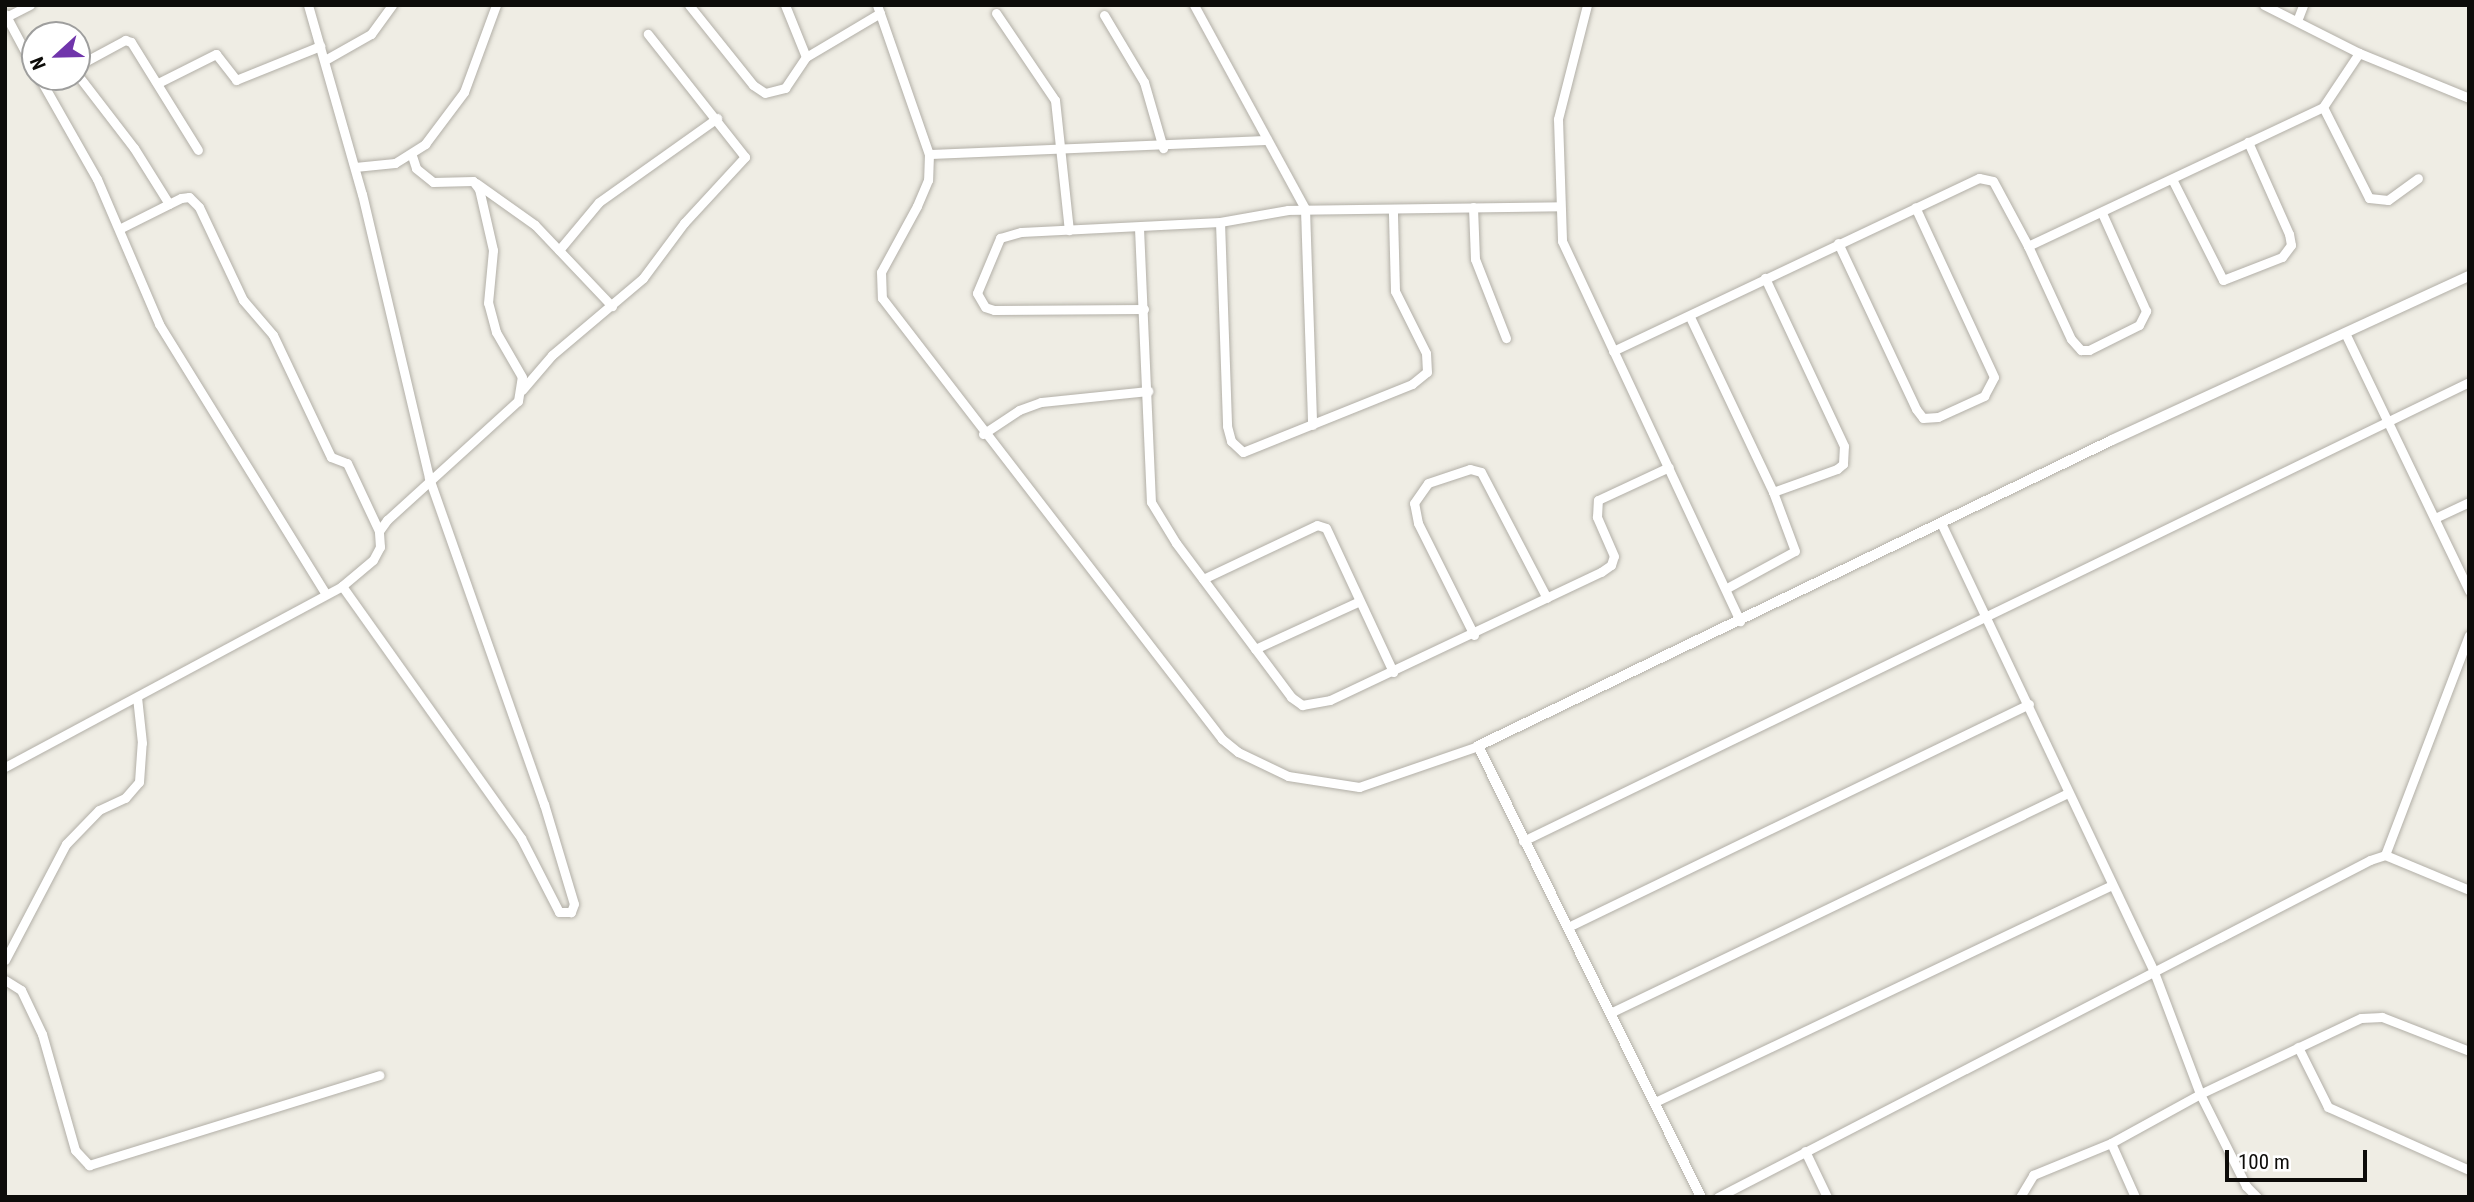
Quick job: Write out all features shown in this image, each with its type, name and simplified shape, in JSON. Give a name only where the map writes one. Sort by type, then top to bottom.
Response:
[{"type":"street","points":[[21,43],[6,15],[30,5]]},
{"type":"street","points":[[307,5],[355,167],[429,478],[544,804],[573,904],[571,912],[559,912],[521,838],[342,586]]},
{"type":"street","points":[[325,60],[371,34],[392,5]]},
{"type":"street","points":[[355,167],[379,166],[412,156],[464,92],[496,5]]},
{"type":"street","points":[[689,5],[759,91],[785,88],[806,57],[879,9],[929,154],[928,180],[881,272],[879,290],[888,308],[1222,739],[1238,752],[1303,781],[1359,787],[1478,746],[1941,523],[2469,275]]},
{"type":"street","points":[[785,5],[806,57]]},
{"type":"street","points":[[1194,5],[1305,209],[1312,425]]},
{"type":"street","points":[[1587,5],[1560,105],[1559,206],[1567,253],[1727,588],[1740,621]]},
{"type":"street","points":[[2264,5],[2359,52],[2469,98]]},
{"type":"street","points":[[2297,21],[2304,5]]},
{"type":"street","points":[[996,13],[1049,87],[1059,111],[1069,230]]},
{"type":"street","points":[[1104,15],[1144,82],[1163,148]]},
{"type":"street","points":[[379,531],[429,478],[508,413],[522,390],[552,355],[643,278],[684,223],[744,159],[742,149],[648,34]]},
{"type":"street","points":[[91,58],[125,40],[136,46],[198,150]]},
{"type":"street","points":[[158,83],[216,54],[236,80],[320,46]]},
{"type":"street","points":[[2028,246],[2323,107],[2359,52]]},
{"type":"street","points":[[47,91],[97,179],[159,324],[326,594]]},
{"type":"street","points":[[90,91],[127,139],[169,204]]},
{"type":"street","points":[[2323,107],[2369,198],[2388,200],[2418,178]]},
{"type":"street","points":[[559,250],[599,202],[717,118]]},
{"type":"street","points":[[929,154],[1163,148],[1267,140]]},
{"type":"street","points":[[2172,179],[2223,280],[2282,257],[2291,245],[2289,234],[2248,142]]},
{"type":"street","points":[[412,156],[416,168],[433,181],[473,181],[535,225],[612,306]]},
{"type":"street","points":[[1613,351],[1690,317],[1915,207],[1987,178],[1997,188],[2028,246],[2071,339],[2081,351],[2089,350],[2139,325],[2146,311],[2102,212]]},
{"type":"street","points":[[473,181],[483,200],[493,250],[487,282],[492,320],[517,363],[522,390]]},
{"type":"street","points":[[5,767],[342,586],[373,560],[380,547],[379,531],[347,463],[331,457],[273,335],[243,300],[200,207],[188,197],[120,229]]},
{"type":"street","points":[[1144,309],[1007,310],[985,307],[980,301],[978,281],[1000,238],[1021,232],[1220,222],[1305,209],[1393,212],[1473,207],[1559,206]]},
{"type":"street","points":[[1473,207],[1475,260],[1506,338]]},
{"type":"street","points":[[1838,243],[1916,409],[1923,418],[1938,417],[1984,396],[1990,391],[1994,377],[1915,207]]},
{"type":"street","points":[[1220,222],[1231,441],[1243,452],[1412,384],[1427,372],[1426,353],[1395,291],[1393,212]]},
{"type":"street","points":[[1139,228],[1151,502],[1203,579],[1291,698],[1302,705],[1330,700],[1393,672],[1474,635],[1611,565],[1611,547],[1595,509],[1598,500],[1669,467]]},
{"type":"street","points":[[1765,278],[1846,455],[1837,469],[1773,492]]},
{"type":"street","points":[[1690,317],[1773,492],[1795,551],[1727,588]]},
{"type":"street","points":[[2346,335],[2469,591]]},
{"type":"street","points":[[1523,841],[2469,382]]},
{"type":"street","points":[[984,434],[1019,410],[1041,402],[1148,391]]},
{"type":"street","points":[[1474,635],[1418,523],[1415,503],[1428,483],[1470,469],[1481,472],[1547,598]]},
{"type":"street","points":[[2435,518],[2469,502]]},
{"type":"street","points":[[1941,523],[2154,972],[2200,1094],[2246,1186],[2257,1197]]},
{"type":"street","points":[[1203,579],[1317,525],[1331,536],[1393,672]]},
{"type":"street","points":[[1255,649],[1360,601]]},
{"type":"street","points":[[2385,855],[2469,635]]},
{"type":"street","points":[[5,961],[66,845],[99,810],[125,798],[139,782],[142,743],[137,697]]},
{"type":"street","points":[[1568,927],[2029,704]]},
{"type":"street","points":[[1478,746],[1701,1197]]},
{"type":"street","points":[[1610,1013],[2068,793]]},
{"type":"street","points":[[1718,1197],[2349,869],[2385,855],[2469,890]]},
{"type":"street","points":[[1655,1102],[2112,885]]},
{"type":"street","points":[[5,979],[21,990],[42,1034],[75,1150],[89,1165],[379,1074]]},
{"type":"street","points":[[2020,1197],[2034,1175],[2111,1143],[2200,1094],[2298,1047],[2375,1016],[2469,1051]]},
{"type":"street","points":[[2298,1047],[2328,1107],[2469,1170]]},
{"type":"street","points":[[2111,1143],[2135,1197]]},
{"type":"street","points":[[1805,1151],[1828,1197]]}]
